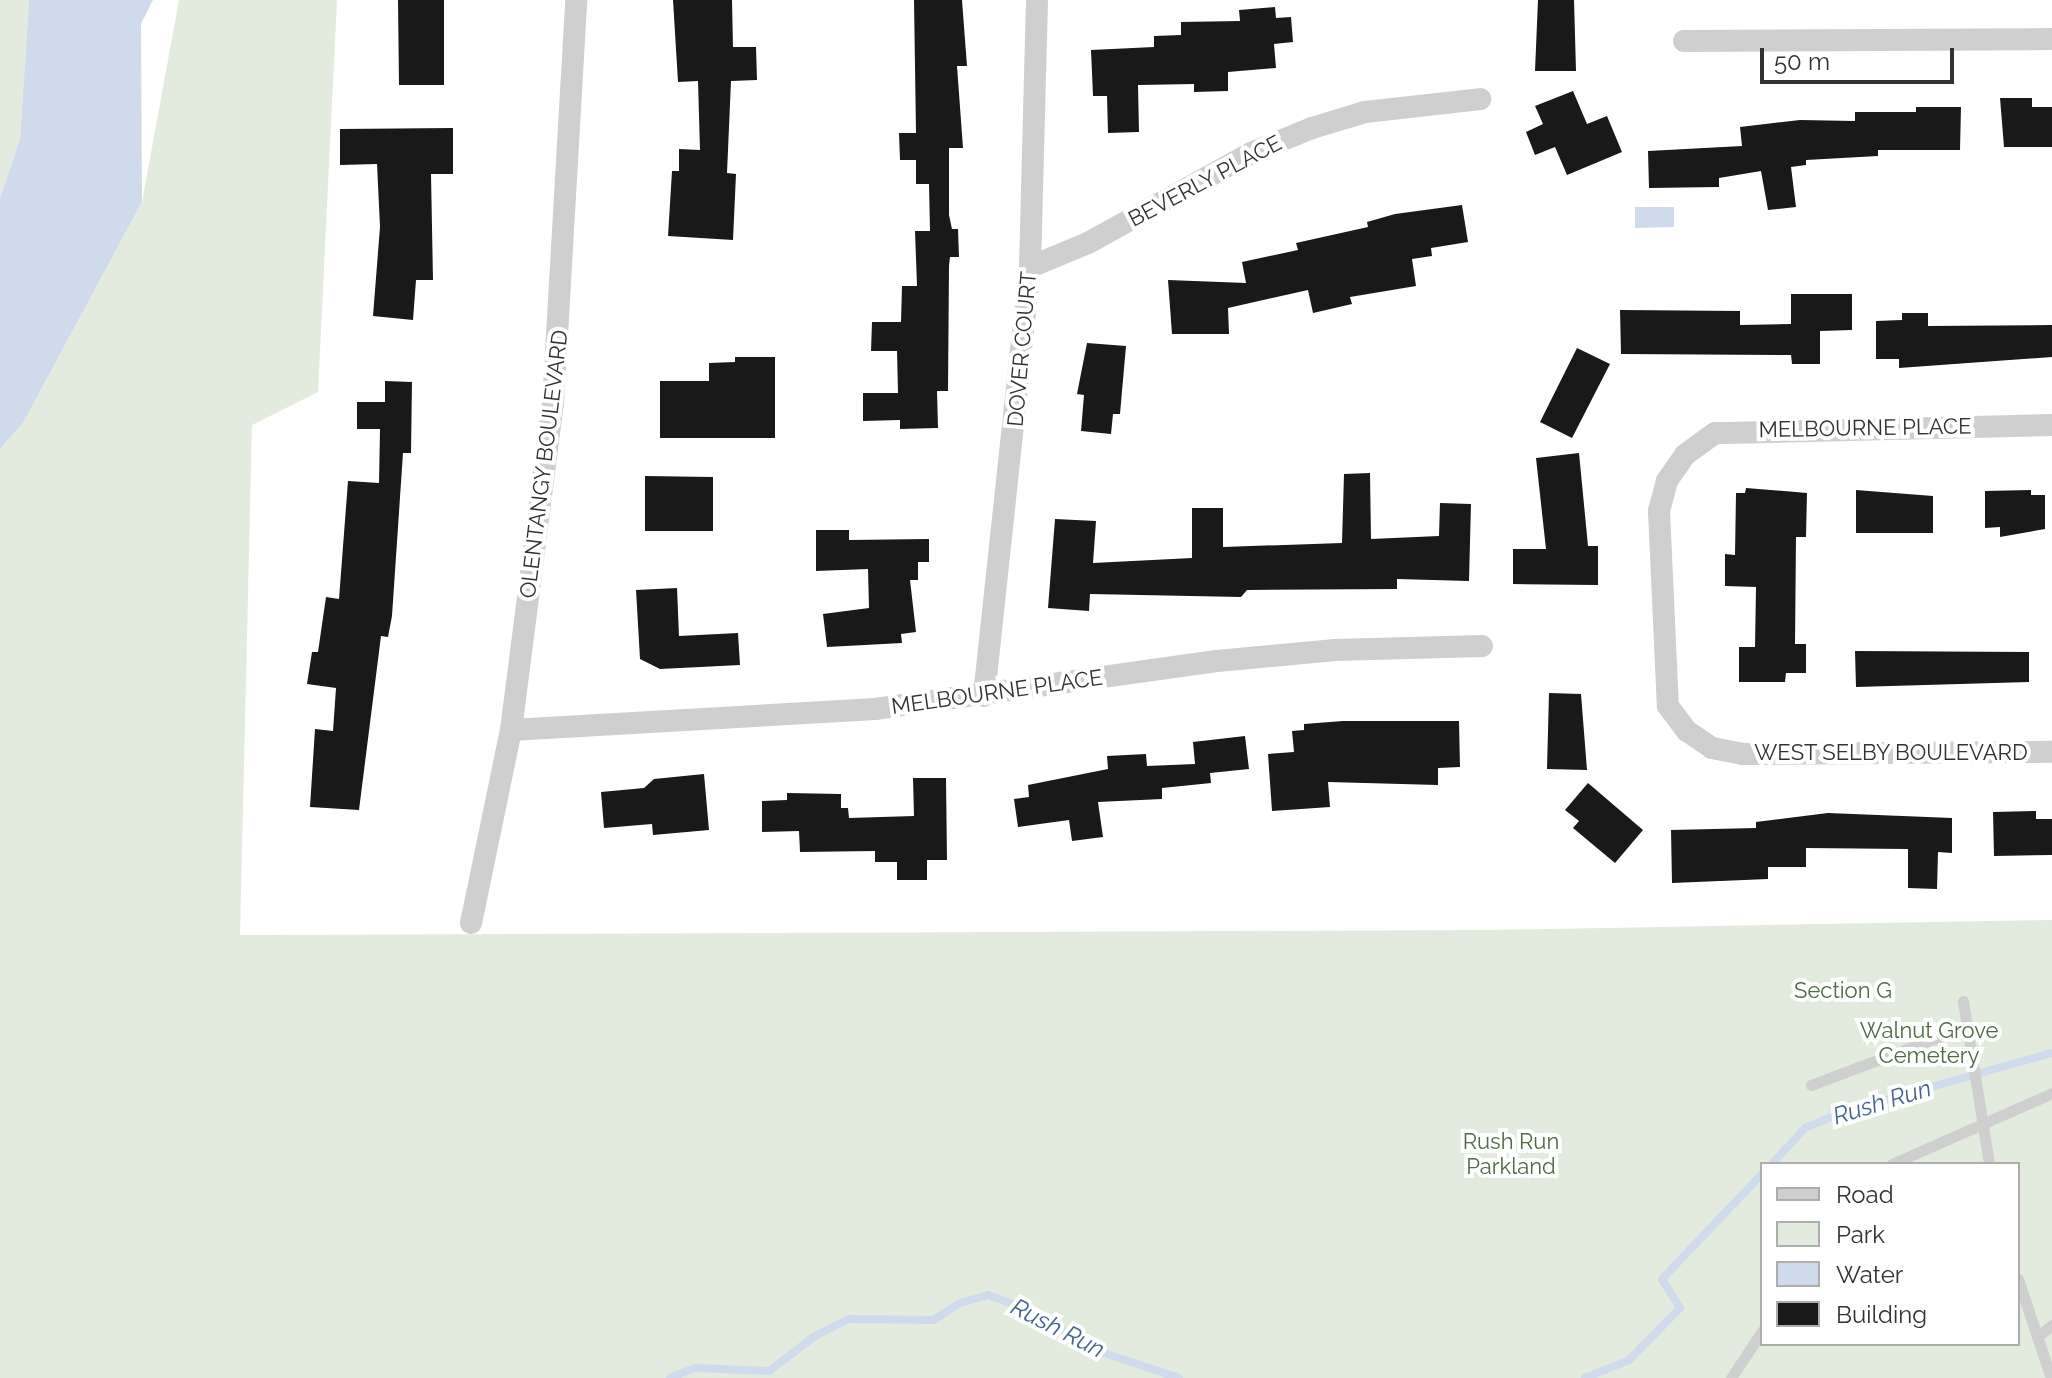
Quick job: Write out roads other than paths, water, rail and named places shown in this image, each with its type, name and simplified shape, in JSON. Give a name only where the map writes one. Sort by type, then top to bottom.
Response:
[{"type":"street","name":"OLENTANGY BOULEVARD","points":[[471,923],[511,730],[553,404],[576,0]]},
{"type":"street","name":"DOVER COURT","points":[[984,696],[1030,267],[1037,0]]},
{"type":"street","points":[[1684,41],[2052,39]]},
{"type":"street","name":"BEVERLY PLACE","points":[[1030,267],[1088,243],[1251,153],[1312,128],[1365,112],[1480,99]]},
{"type":"street","name":"MELBOURNE PLACE","points":[[1687,731],[1668,706],[1659,511],[1667,481],[1685,455],[1715,433],[1753,429],[2052,425]]},
{"type":"street","name":"MELBOURNE PLACE","points":[[511,730],[695,722],[984,696],[1306,653],[1482,646]]},
{"type":"street","name":"WEST SELBY BOULEVARD","points":[[1687,731],[1712,748],[1742,754],[2052,752]]},
{"type":"lane","points":[[1963,1001],[1965,1027],[1985,1123],[1989,1162]]},
{"type":"lane","points":[[1811,1085],[1965,1027]]},
{"type":"lane","points":[[1897,1162],[2052,1093]]},
{"type":"lane","points":[[2020,1285],[2051,1378]]},
{"type":"lane","points":[[2037,1337],[2052,1325]]},
{"type":"lane","points":[[1731,1378],[1760,1334]]},
{"type":"water","points":[[29,0],[153,0],[141,24],[142,202],[23,423],[0,449],[0,198],[20,139]]},
{"type":"water","points":[[1635,207],[1674,207],[1674,227],[1635,228]]},
{"type":"waterway","name":"Rush Run","points":[[1774,1162],[1805,1128],[1843,1112],[2052,1053]]},
{"type":"waterway","name":"Rush Run","points":[[1585,1378],[1629,1360],[1680,1308],[1662,1279],[1760,1176]]},
{"type":"waterway","name":"Rush Run","points":[[670,1378],[695,1368],[769,1371],[815,1336],[849,1319],[933,1320],[960,1303],[988,1295],[1027,1309],[1101,1352],[1179,1378]]},
{"type":"park label","name":"Section G","points":[[1843,991]]},
{"type":"park label","name":"Walnut Grove Cemetery","points":[[1929,1042]]},
{"type":"park label","name":"Rush Run Parkland","points":[[1511,1154]]}]
